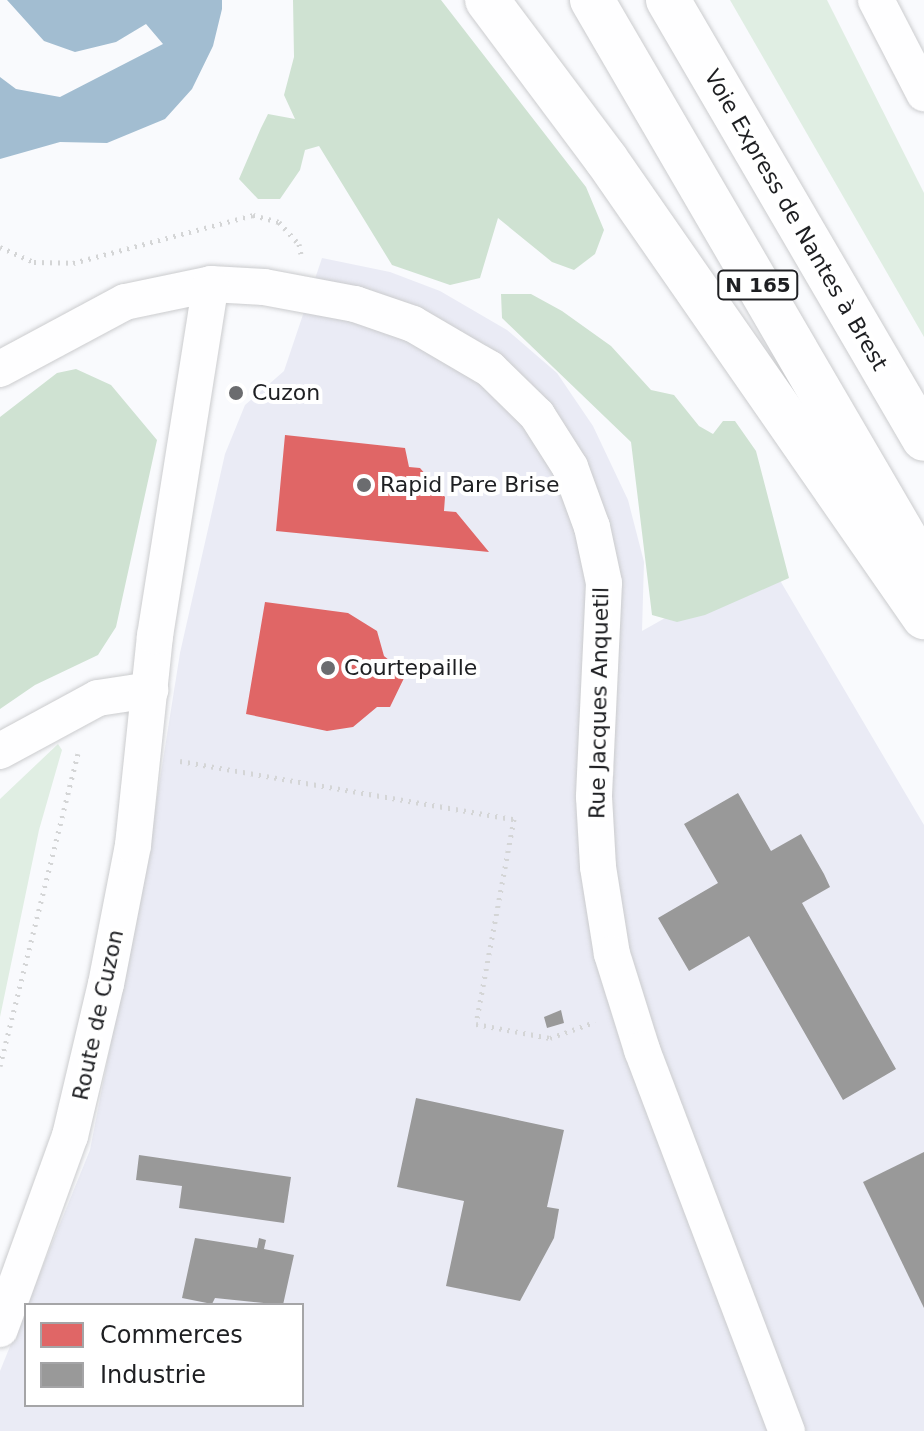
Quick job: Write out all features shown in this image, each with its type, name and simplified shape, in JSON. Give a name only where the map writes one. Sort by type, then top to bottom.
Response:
[{"type":"highway","points":[[487,0],[650,221],[924,617]]},
{"type":"highway","name":"N 165","points":[[592,0],[924,570]]},
{"type":"highway","name":"Voie Express de Nantes à Brest","points":[[668,0],[924,439]]},
{"type":"street","points":[[876,0],[924,93]]},
{"type":"street","points":[[0,369],[125,302],[211,284]]},
{"type":"street","name":"Rue Jacques Anquetil","points":[[211,284],[295,291],[382,311],[458,348],[490,369],[537,415],[570,467],[592,527],[604,583],[595,764],[598,867],[612,954],[629,1011],[787,1431]]},
{"type":"street","name":"Route de Cuzon","points":[[0,1329],[86,1080],[133,845],[150,690],[211,284]]},
{"type":"street","points":[[0,382],[36,349]]},
{"type":"street","points":[[0,751],[80,707],[115,692],[150,690]]},
{"type":"path","points":[[0,247],[34,262],[73,263],[216,221],[267,217],[299,244],[295,291]]},
{"type":"path","points":[[0,1066],[87,726],[80,707]]},
{"type":"path","points":[[191,763],[514,819],[476,1024],[550,1038],[629,1011]]},
{"type":"shaded area","points":[[730,0],[827,0],[924,193],[924,337]]},
{"type":"shaded area","points":[[322,258],[390,272],[440,291],[507,330],[557,373],[593,426],[628,500],[644,562],[642,631],[768,560],[924,825],[924,1431],[0,1431],[0,1371],[24,1312],[24,1407],[304,1407],[304,1303],[28,1303],[90,1150],[150,842],[180,653],[225,454],[245,405],[284,371]]},
{"type":"shaded area","points":[[58,744],[62,750],[39,830],[0,1017],[0,799]]},
{"type":"green space","points":[[293,0],[441,0],[586,187],[604,230],[595,254],[574,270],[552,262],[498,218],[480,278],[450,285],[392,265],[319,146],[305,150],[300,170],[280,199],[258,199],[239,179],[261,128],[268,114],[295,119],[284,95],[294,57]]},
{"type":"green space","points":[[501,294],[531,294],[562,311],[611,346],[651,390],[674,395],[699,426],[713,434],[723,421],[735,421],[756,451],[789,578],[705,615],[677,622],[652,615],[631,442],[502,318]]},
{"type":"green space","points":[[76,369],[111,385],[157,440],[116,627],[98,655],[35,685],[0,709],[0,417],[57,373]]},
{"type":"water","points":[[7,0],[222,0],[222,9],[213,46],[192,89],[165,119],[107,143],[60,142],[0,159],[0,77],[16,89],[60,97],[163,44],[146,24],[116,42],[75,52],[44,41]]},
{"type":"building: Commerces","points":[[285,435],[405,448],[409,467],[420,468],[445,497],[444,511],[456,512],[489,552],[276,531]]},
{"type":"building: Commerces","name":"Courtepaille","points":[[265,602],[348,613],[377,631],[384,656],[406,674],[390,707],[377,707],[353,727],[327,731],[246,714]]},
{"type":"building: Industrie","points":[[738,793],[771,851],[801,834],[824,874],[830,887],[802,903],[896,1069],[843,1100],[749,936],[689,971],[658,918],[718,883],[684,824]]},
{"type":"building: Industrie","points":[[561,1010],[564,1023],[547,1028],[544,1017]]},
{"type":"building: Industrie","points":[[416,1098],[564,1130],[547,1207],[559,1209],[554,1238],[520,1301],[446,1286],[464,1201],[397,1187]]},
{"type":"building: Industrie","points":[[924,1152],[924,1308],[863,1182]]},
{"type":"building: Industrie","points":[[139,1155],[291,1177],[284,1223],[179,1208],[182,1186],[136,1180]]},
{"type":"building: Industrie","points":[[195,1238],[257,1248],[259,1238],[266,1240],[264,1249],[294,1255],[283,1303],[215,1298],[212,1303],[207,1303],[182,1298]]},
{"type":"place","name":"Cuzon","points":[[236,393]]},
{"type":"place","name":"Rapid Pare Brise","points":[[364,485]]},
{"type":"place","name":"Courtepaille","points":[[328,668]]}]
